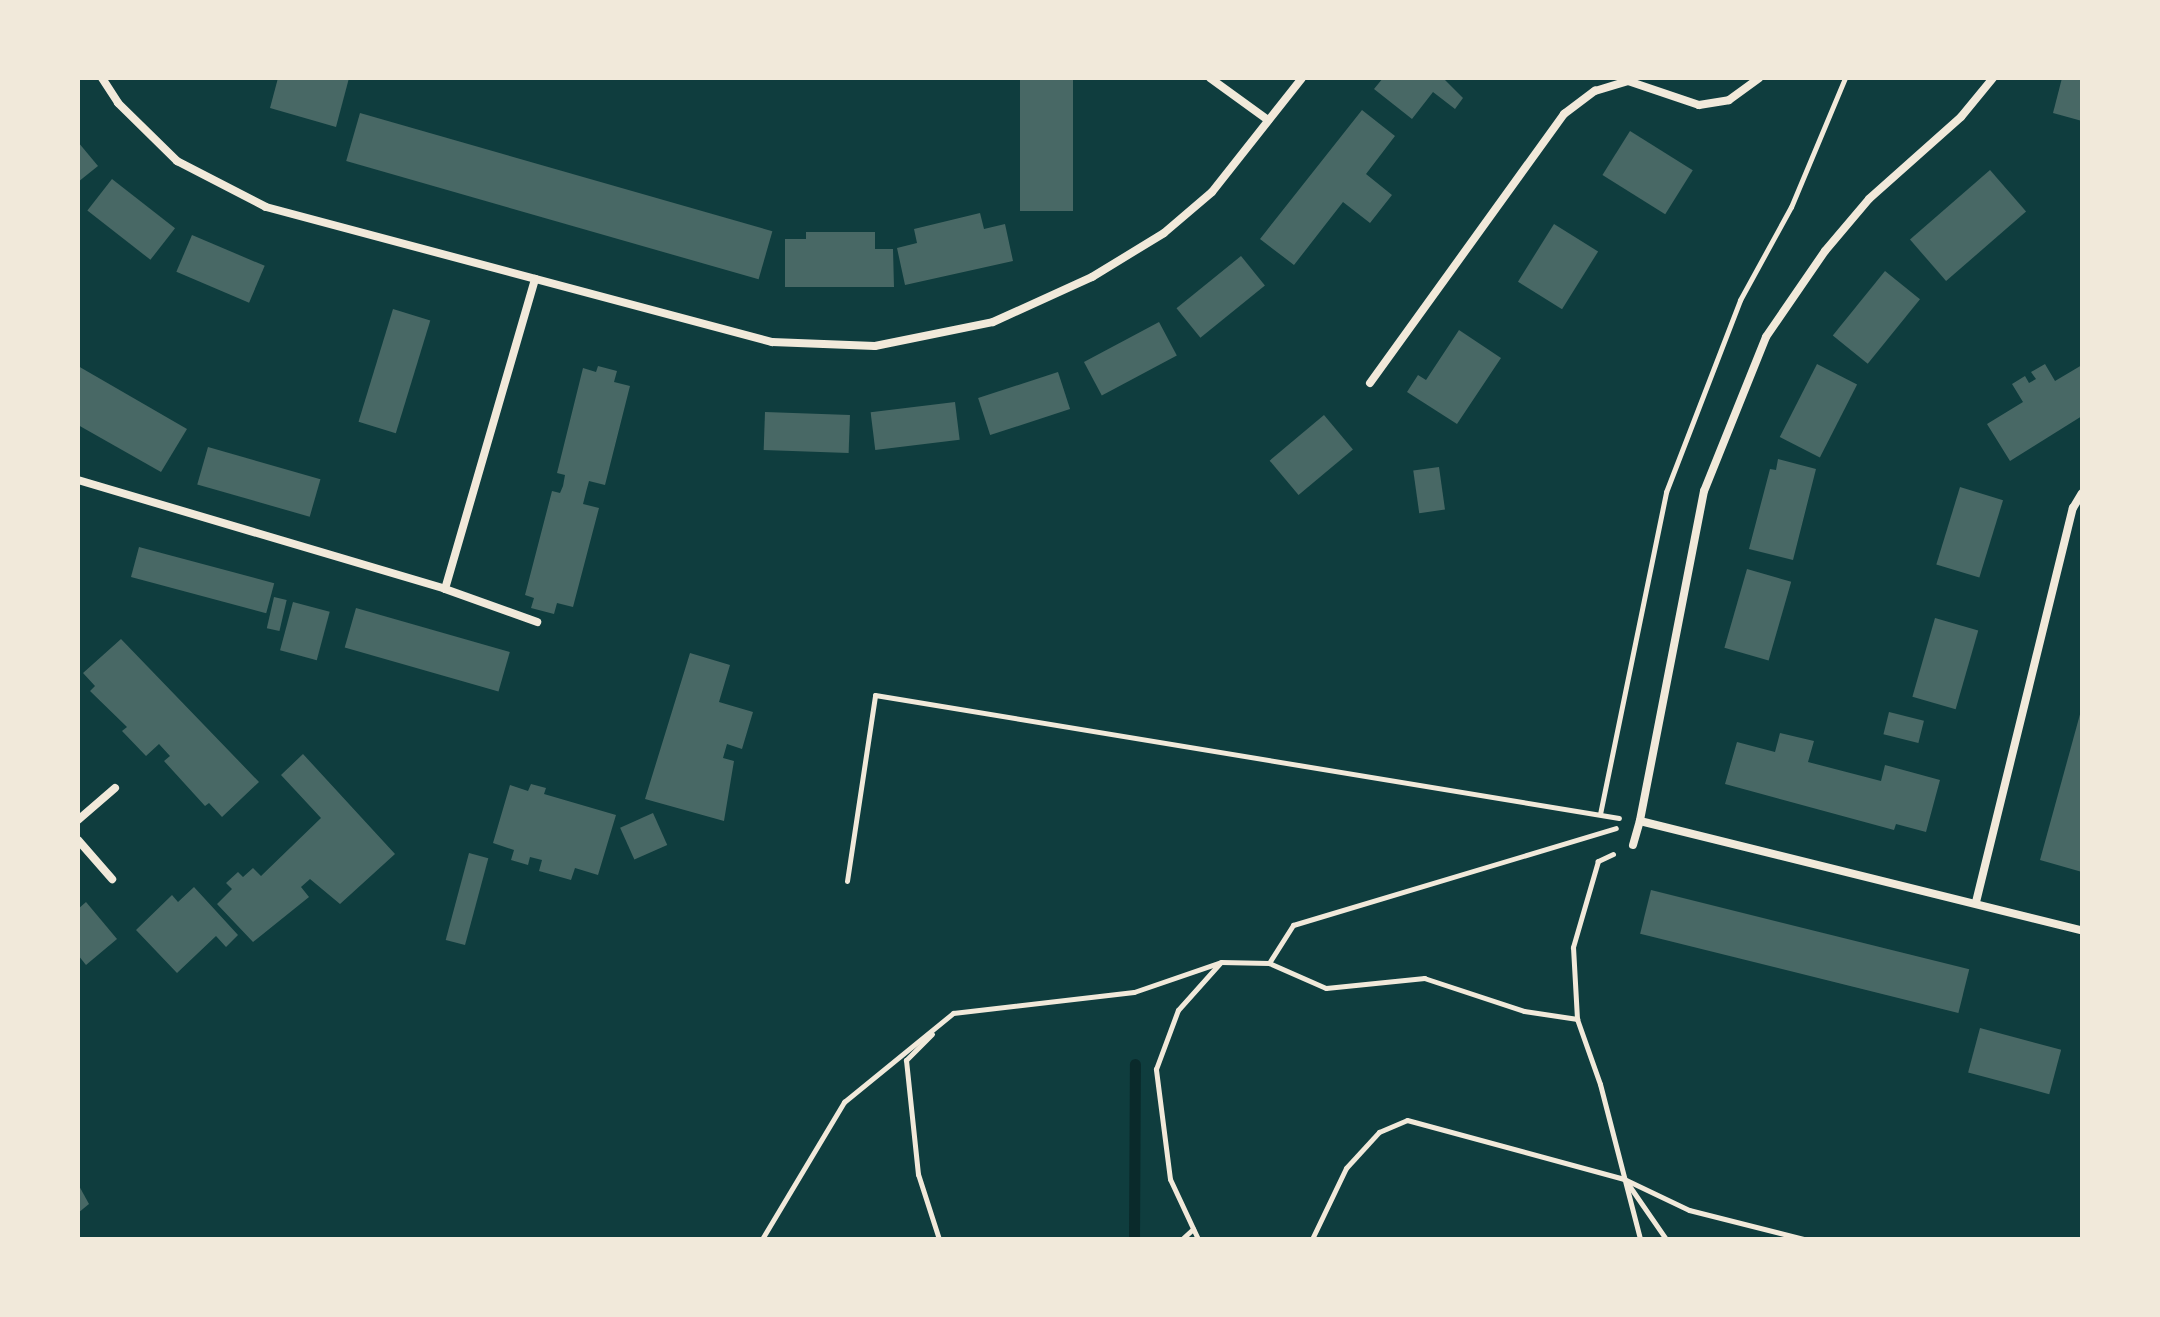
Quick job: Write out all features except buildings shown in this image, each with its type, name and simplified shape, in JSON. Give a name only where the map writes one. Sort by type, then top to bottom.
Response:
[{"type":"street","points":[[102,78],[118,103],[177,161],[266,207],[772,342],[875,346],[940,336],[993,322],[1055,294],[1164,233],[1212,192],[1302,78]]},
{"type":"street","points":[[1210,78],[1268,120]]},
{"type":"street","points":[[1370,383],[1564,114],[1595,91],[1605,78]]},
{"type":"street","points":[[1595,91],[1628,81],[1699,105],[1729,100],[1759,78]]},
{"type":"street","points":[[1633,845],[1704,491],[1766,337],[1825,251],[1869,199],[1961,117],[1993,78]]},
{"type":"street","points":[[445,589],[535,279]]},
{"type":"street","points":[[78,480],[445,589],[537,622]]},
{"type":"street","points":[[1976,902],[2073,508],[2082,493]]},
{"type":"street","points":[[78,820],[115,788]]},
{"type":"street","points":[[1640,821],[2082,930]]},
{"type":"street","points":[[78,840],[112,879]]},
{"type":"path","points":[[847,881],[875,695],[1640,821]]},
{"type":"path","points":[[1269,963],[1293,925],[1640,821]]},
{"type":"path","points":[[1633,845],[1598,861],[1573,947],[1577,1019],[1600,1084],[1640,1239]]},
{"type":"path","points":[[762,1239],[844,1102],[953,1013],[1134,992],[1221,962],[1269,963],[1326,988],[1424,978],[1524,1011],[1577,1019]]},
{"type":"path","points":[[1198,1239],[1170,1179],[1156,1069],[1178,1010],[1221,962]]},
{"type":"path","points":[[939,1239],[918,1174],[906,1060],[953,1013]]},
{"type":"path","points":[[1312,1239],[1346,1168],[1379,1132],[1407,1120],[1501,1150],[1624,1179],[1689,1210],[1804,1239]]},
{"type":"path","points":[[1624,1179],[1666,1239]]},
{"type":"path","points":[[1182,1239],[1193,1229]]},
{"type":"waterway","points":[[1134,1239],[1135,1064]]}]
